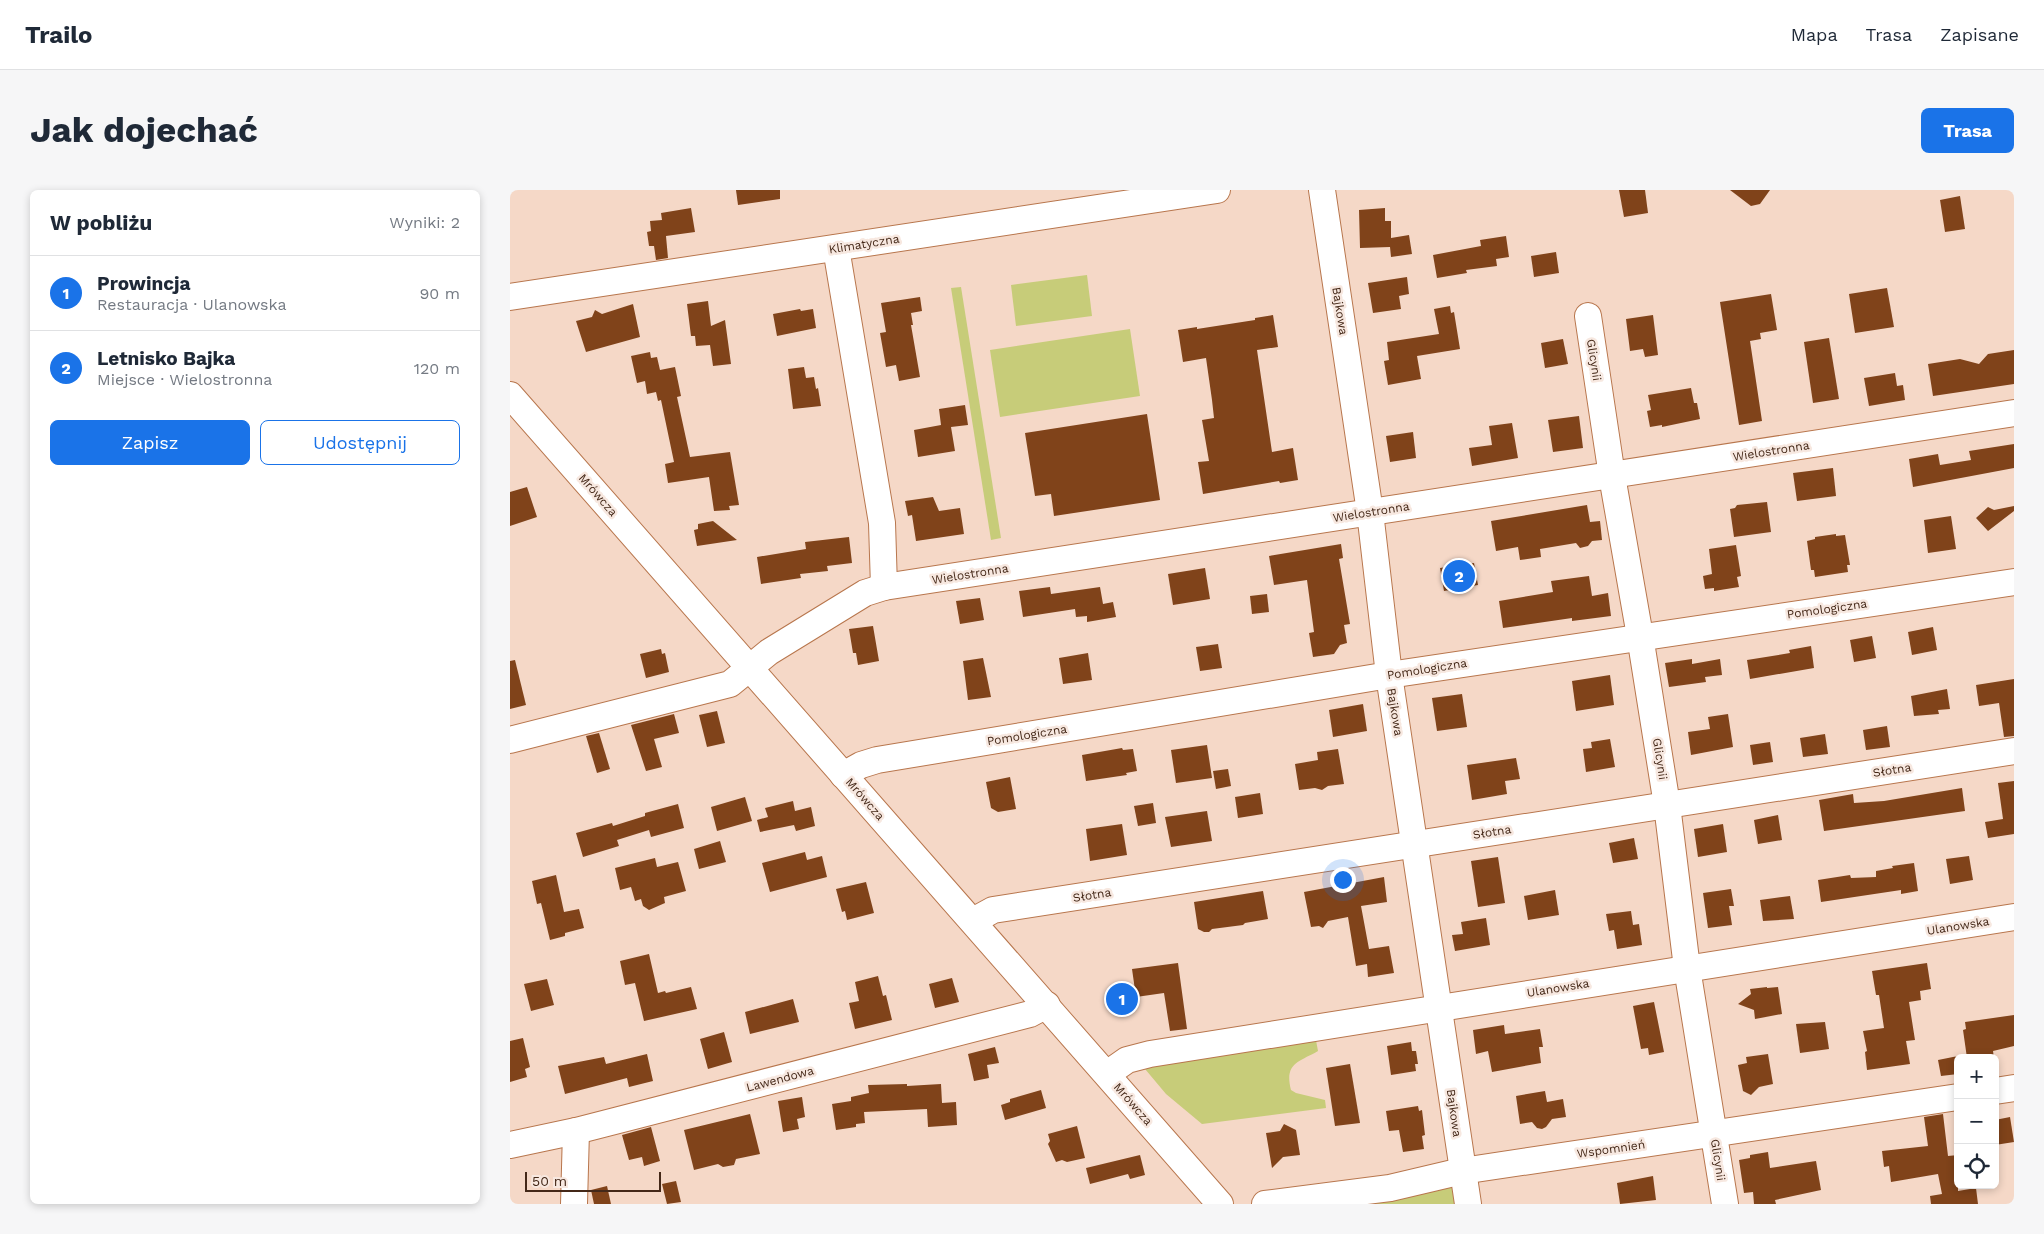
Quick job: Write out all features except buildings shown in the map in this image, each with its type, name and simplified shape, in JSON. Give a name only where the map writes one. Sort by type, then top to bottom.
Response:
[{"type":"street","name":"Klimatyczna","points":[[510,297],[1217,190]]},
{"type":"street","name":"Bajkowa","points":[[1322,190],[1370,512],[1390,675],[1468,1204]]},
{"type":"street","points":[[836,248],[882,523],[884,587]]},
{"type":"street","name":"Glicynii","points":[[1588,316],[1612,476],[1667,805],[1687,968],[1725,1204]]},
{"type":"street","name":"Mrówcza","points":[[510,395],[1220,1204]]},
{"type":"street","name":"Wielostronna","points":[[510,740],[725,686],[736,680],[769,652],[865,593],[884,587],[2014,413]]},
{"type":"street","name":"Pomologiczna","points":[[843,774],[877,760],[1390,675],[1640,636],[2014,582]]},
{"type":"street","name":"Słotna","points":[[973,921],[994,910],[2014,751]]},
{"type":"street","name":"Ulanowska","points":[[1107,1074],[1136,1056],[2014,917]]},
{"type":"street","name":"Lawendowa","points":[[510,1145],[576,1131],[1030,1014],[1047,1005]]},
{"type":"street","points":[[1999,1090],[2014,1088]]},
{"type":"street","name":"Wspomnień","points":[[1265,1204],[1390,1188],[1462,1171],[1954,1098]]},
{"type":"street","points":[[574,1204],[576,1131]]},
{"type":"green space","points":[[1087,275],[1092,316],[1016,326],[1011,285]]},
{"type":"green space","points":[[961,287],[1001,538],[991,540],[951,288]]},
{"type":"green space","points":[[1130,329],[1140,396],[1000,417],[990,350]]},
{"type":"green space","points":[[1315,1035],[1318,1051],[1295,1064],[1291,1069],[1289,1081],[1291,1090],[1325,1100],[1326,1108],[1202,1124],[1166,1094],[1140,1063]]},
{"type":"green space","points":[[1451,1181],[1459,1204],[1309,1204]]},
{"type":"place","name":"Letnisko Bajka","points":[[1459,576]]},
{"type":"place","name":"Prowincja","points":[[1122,999]]}]
